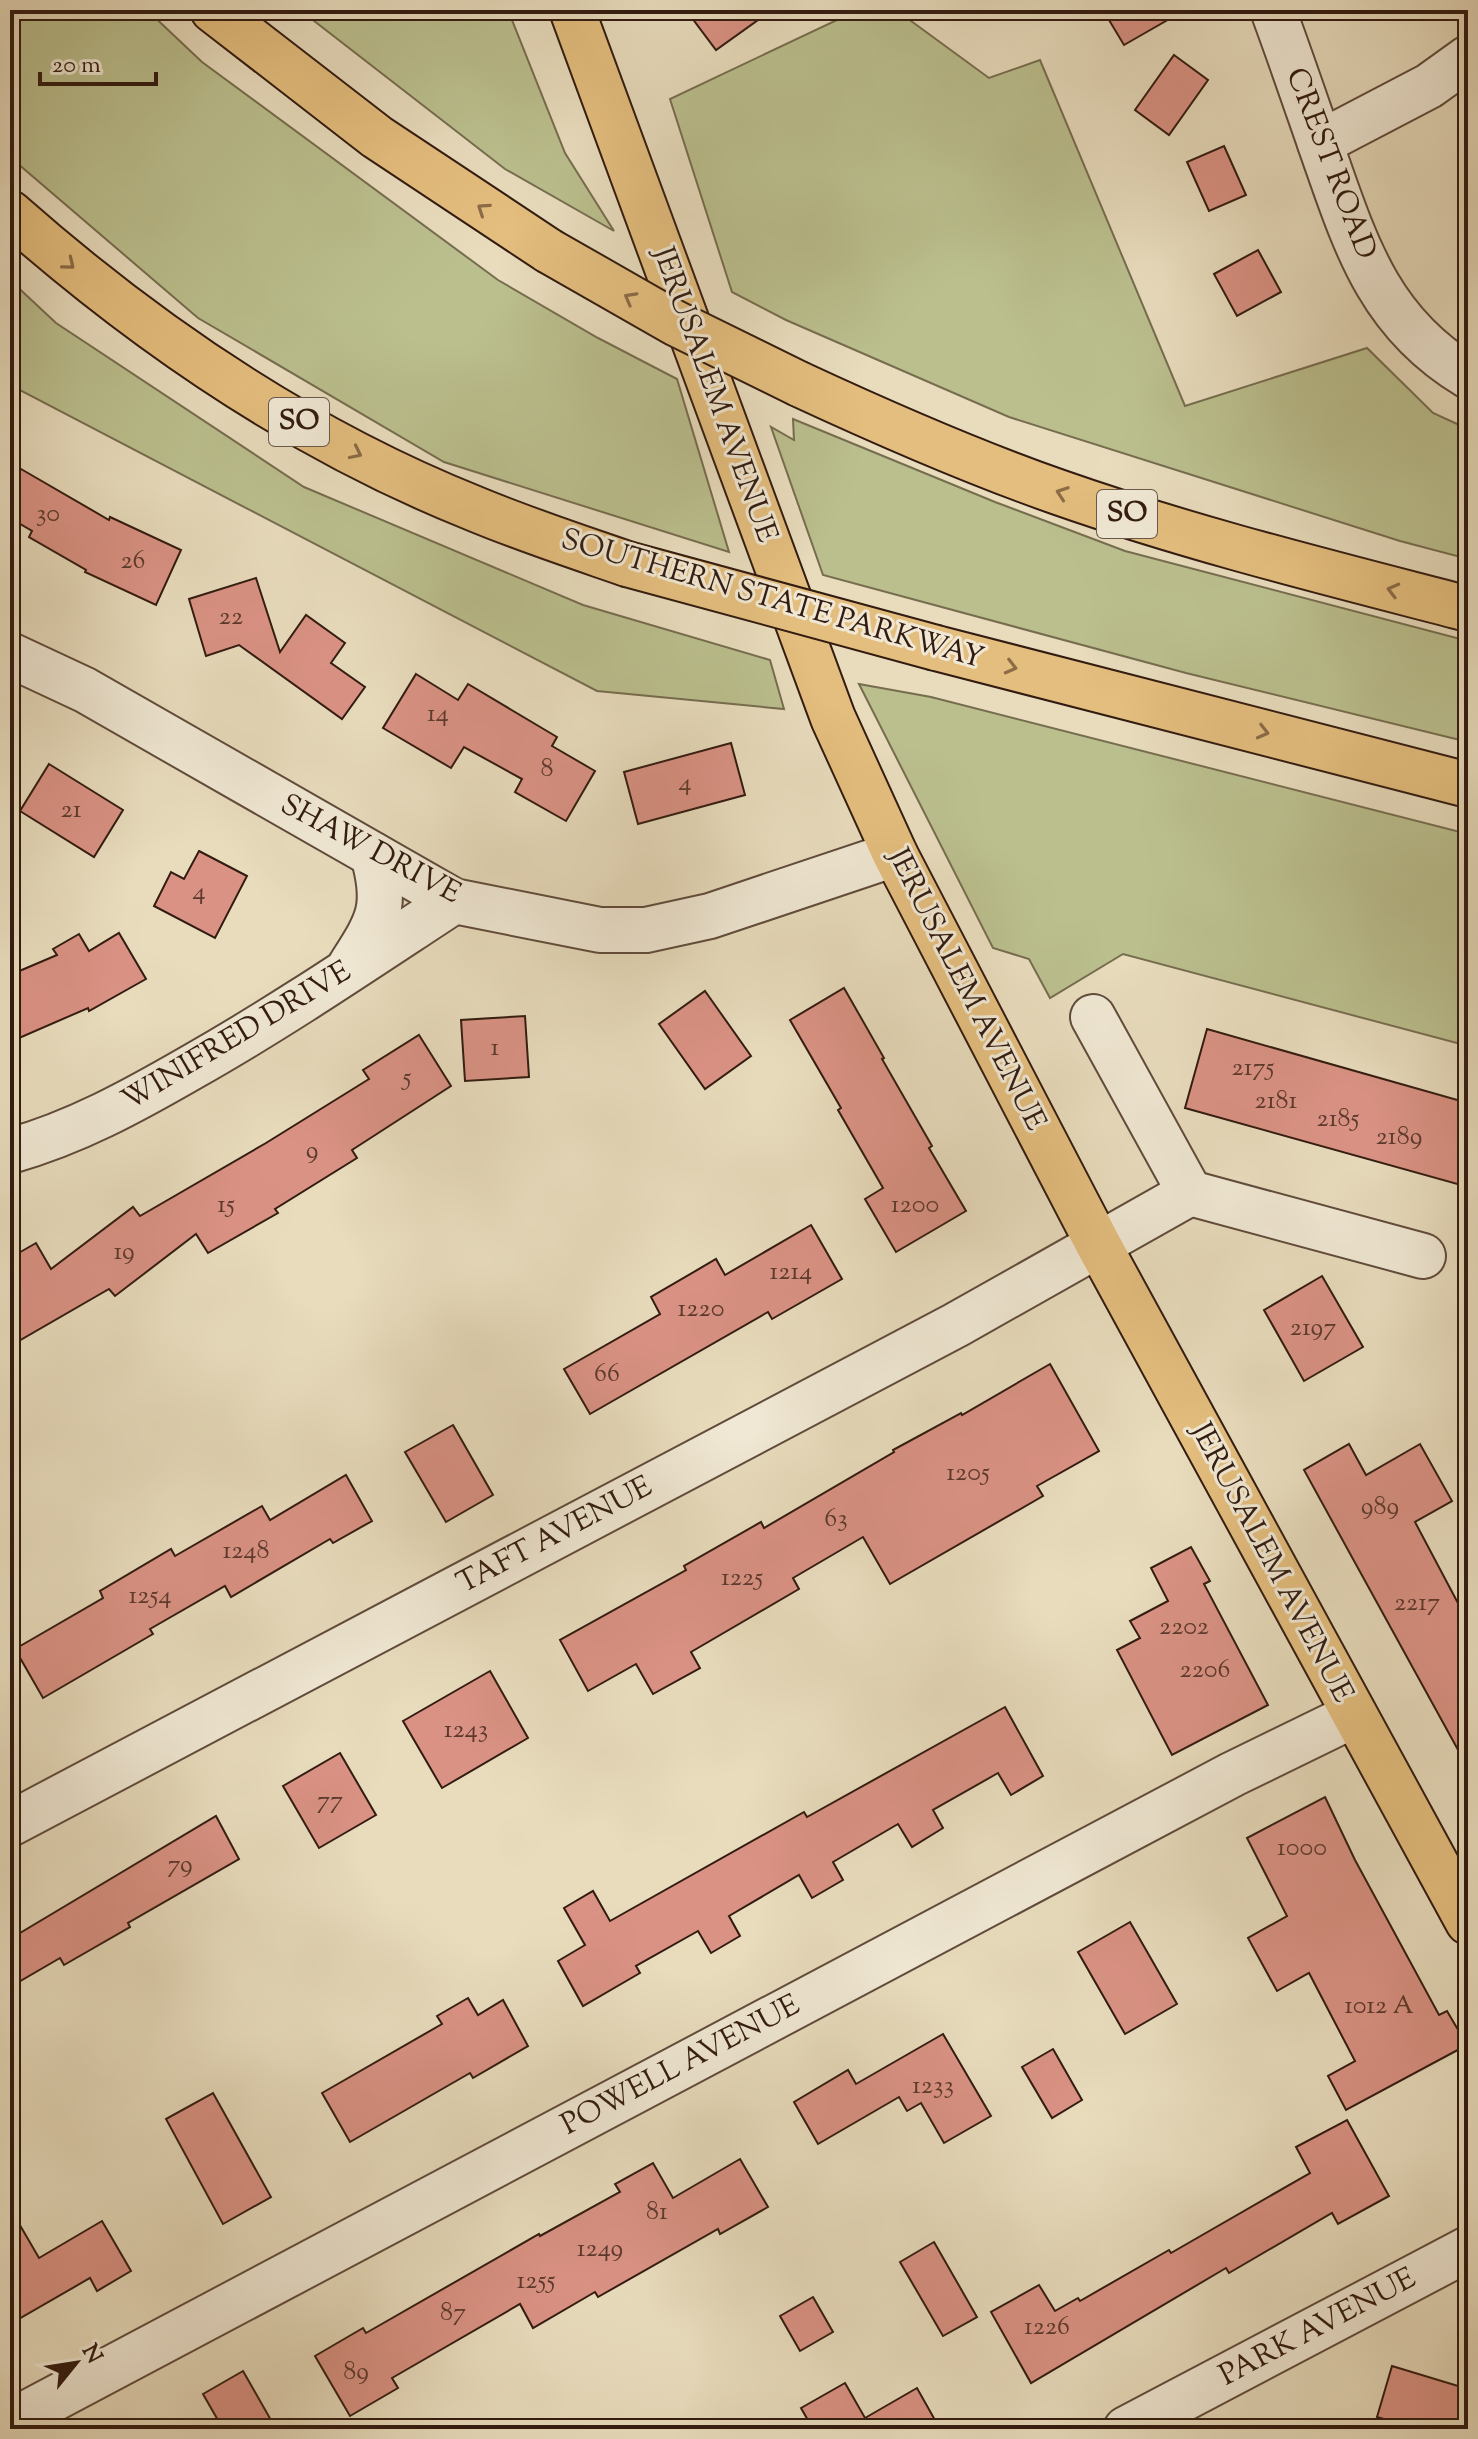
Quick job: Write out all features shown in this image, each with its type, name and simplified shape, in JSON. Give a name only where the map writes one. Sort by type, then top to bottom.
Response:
[{"type":"main road","name":"SO","points":[[213,10],[377,137],[549,251],[675,323],[799,384],[920,438],[1058,492],[1189,534],[1468,609]]},
{"type":"main road","name":"JERUSALEM AVENUE","points":[[572,10],[833,718],[895,854],[1098,1244],[1468,1922]]},
{"type":"main road","name":"SOUTHERN STATE PARKWAY","points":[[10,213],[66,262],[133,313],[260,400],[339,445],[471,508],[627,564],[936,648],[1468,785]]},
{"type":"street","name":"CREST ROAD","points":[[1273,10],[1354,242],[1384,298],[1416,336],[1468,376]]},
{"type":"street","points":[[1320,143],[1429,86],[1468,58]]},
{"type":"street","name":"SHAW DRIVE","points":[[10,655],[85,690],[454,901],[600,930],[646,930],[710,916],[895,854]]},
{"type":"street","points":[[347,972],[378,917],[380,878],[373,855]]},
{"type":"street","name":"WINIFRED DRIVE","points":[[10,1151],[38,1143],[116,1110],[269,1023],[454,901]]},
{"type":"street","points":[[1093,1017],[1190,1193],[1423,1256]]},
{"type":"street","name":"TAFT AVENUE","points":[[10,1824],[956,1325],[1190,1193]]},
{"type":"street","name":"POWELL AVENUE","points":[[10,2422],[1218,1781],[1354,1715]]},
{"type":"street","name":"PARK AVENUE","points":[[1126,2429],[1468,2249]]},
{"type":"green space","points":[[10,10],[147,10],[202,62],[498,280],[677,379],[729,552],[444,462],[198,318],[10,157]]},
{"type":"green space","points":[[300,10],[508,10],[565,153],[614,231],[505,169]]},
{"type":"green space","points":[[858,10],[896,10],[989,78],[1040,60],[1185,406],[1367,348],[1433,413],[1468,429],[1468,559],[1400,541],[1009,417],[786,320],[732,292],[670,99]]},
{"type":"green space","points":[[10,280],[56,323],[304,487],[583,605],[770,660],[784,709],[597,691],[10,385]]},
{"type":"green space","points":[[793,419],[995,502],[1125,551],[1468,641],[1468,742],[1186,673],[823,575],[771,427],[794,440]]},
{"type":"green space","points":[[859,684],[931,697],[1468,834],[1468,1046],[1123,954],[1050,998],[1029,959],[993,948]]},
{"type":"building","points":[[686,10],[772,10],[716,50]]},
{"type":"building","points":[[1103,10],[1185,10],[1124,45]]},
{"type":"building","points":[[1174,55],[1208,80],[1169,135],[1135,110]]},
{"type":"building","points":[[1224,146],[1246,195],[1209,211],[1187,162]]},
{"type":"building","points":[[1258,250],[1281,292],[1237,316],[1214,274]]},
{"type":"building","points":[[21,469],[109,520],[110,517],[181,550],[156,605],[85,572],[29,537],[32,531],[10,518],[10,487]]},
{"type":"building","points":[[256,578],[280,652],[306,615],[345,643],[331,663],[365,687],[342,719],[239,645],[206,656],[189,599]]},
{"type":"building","points":[[416,674],[458,700],[468,684],[557,737],[552,746],[595,771],[566,821],[515,792],[522,779],[464,747],[451,768],[383,728]]},
{"type":"building","points":[[731,743],[745,795],[638,824],[624,772]]},
{"type":"building","points":[[49,764],[123,810],[94,857],[20,811]]},
{"type":"building","points":[[199,851],[247,876],[215,938],[154,906],[171,872],[184,879]]},
{"type":"building","points":[[119,933],[146,979],[89,1011],[88,1008],[10,1042],[10,975],[57,955],[53,949],[79,934],[89,951]]},
{"type":"building","points":[[844,988],[966,1211],[896,1252],[865,1199],[883,1188],[790,1020]]},
{"type":"building","points":[[705,991],[751,1056],[705,1089],[659,1024]]},
{"type":"building","points":[[525,1016],[529,1077],[465,1081],[461,1020]]},
{"type":"building","points":[[1207,1029],[1468,1103],[1468,1187],[1185,1108]]},
{"type":"building","points":[[419,1035],[451,1086],[352,1150],[357,1158],[275,1209],[278,1213],[208,1253],[196,1234],[115,1296],[109,1289],[10,1346],[10,1258],[36,1243],[51,1269],[133,1207],[140,1216],[369,1079],[363,1070]]},
{"type":"building","points":[[811,1225],[842,1279],[772,1319],[768,1312],[590,1414],[564,1369],[660,1314],[651,1297],[716,1259],[725,1275]]},
{"type":"building","points":[[1322,1276],[1363,1347],[1304,1381],[1264,1310]]},
{"type":"building","points":[[1050,1364],[1099,1451],[1037,1486],[1043,1496],[890,1584],[863,1537],[793,1578],[799,1589],[691,1652],[700,1668],[653,1694],[636,1664],[588,1691],[560,1640],[686,1570],[684,1566],[761,1522],[764,1528],[893,1450],[962,1415]]},
{"type":"building","points":[[453,1425],[493,1495],[446,1522],[405,1452]]},
{"type":"building","points":[[1349,1444],[1366,1475],[1420,1444],[1452,1501],[1415,1522],[1468,1622],[1468,1768],[1304,1470]]},
{"type":"building","points":[[346,1475],[372,1521],[333,1543],[330,1539],[231,1597],[225,1586],[150,1629],[153,1634],[43,1698],[15,1649],[103,1598],[100,1591],[171,1549],[175,1556],[262,1506],[270,1520]]},
{"type":"building","points":[[1191,1547],[1210,1581],[1204,1584],[1268,1705],[1172,1755],[1117,1650],[1140,1638],[1130,1621],[1168,1601],[1151,1568]]},
{"type":"building","points":[[490,1671],[528,1738],[442,1788],[403,1721]]},
{"type":"building","points":[[1005,1707],[1043,1776],[1011,1795],[998,1773],[933,1810],[943,1828],[912,1847],[898,1824],[833,1862],[843,1880],[812,1898],[799,1875],[729,1916],[740,1936],[711,1953],[698,1931],[636,1966],[640,1973],[583,2006],[558,1961],[585,1945],[564,1908],[593,1891],[610,1921],[804,1812],[807,1817]]},
{"type":"building","points":[[340,1753],[376,1815],[319,1848],[283,1786]]},
{"type":"building","points":[[1325,1797],[1355,1860],[1439,2015],[1447,2011],[1467,2045],[1346,2110],[1328,2076],[1355,2061],[1309,1973],[1277,1991],[1248,1938],[1287,1916],[1247,1838]]},
{"type":"building","points":[[216,1816],[239,1859],[128,1923],[130,1927],[64,1965],[60,1958],[10,1987],[10,1939]]},
{"type":"building","points":[[1130,1922],[1177,2004],[1125,2034],[1078,1952]]},
{"type":"building","points":[[468,1998],[478,2015],[503,2000],[528,2046],[473,2078],[470,2073],[350,2142],[322,2093],[442,2024],[437,2016]]},
{"type":"building","points":[[943,2034],[991,2116],[944,2143],[921,2103],[907,2111],[899,2097],[818,2144],[794,2102],[848,2070],[856,2084]]},
{"type":"building","points":[[1053,2049],[1082,2100],[1052,2118],[1022,2067]]},
{"type":"building","points":[[213,2093],[271,2197],[223,2224],[166,2119]]},
{"type":"building","points":[[1347,2120],[1389,2196],[1338,2224],[1332,2213],[1229,2273],[1226,2268],[1031,2383],[991,2312],[1039,2285],[1055,2311],[1078,2298],[1080,2301],[1169,2250],[1171,2253],[1310,2173],[1296,2147]]},
{"type":"building","points":[[740,2159],[768,2207],[720,2234],[718,2229],[598,2297],[595,2292],[533,2328],[520,2304],[392,2378],[398,2388],[350,2416],[315,2356],[363,2328],[366,2333],[539,2234],[620,2192],[615,2184],[653,2163],[673,2198]]},
{"type":"building","points":[[10,2208],[39,2258],[102,2221],[131,2271],[97,2291],[90,2278],[10,2324]]},
{"type":"building","points":[[934,2242],[977,2317],[943,2336],[900,2262]]},
{"type":"building","points":[[813,2297],[833,2332],[800,2351],[780,2316]]},
{"type":"building","points":[[1392,2366],[1468,2389],[1468,2429],[1417,2429],[1377,2417]]},
{"type":"building","points":[[243,2371],[276,2429],[223,2429],[203,2394]]},
{"type":"building","points":[[845,2383],[865,2418],[917,2388],[940,2429],[813,2429],[801,2408]]}]
